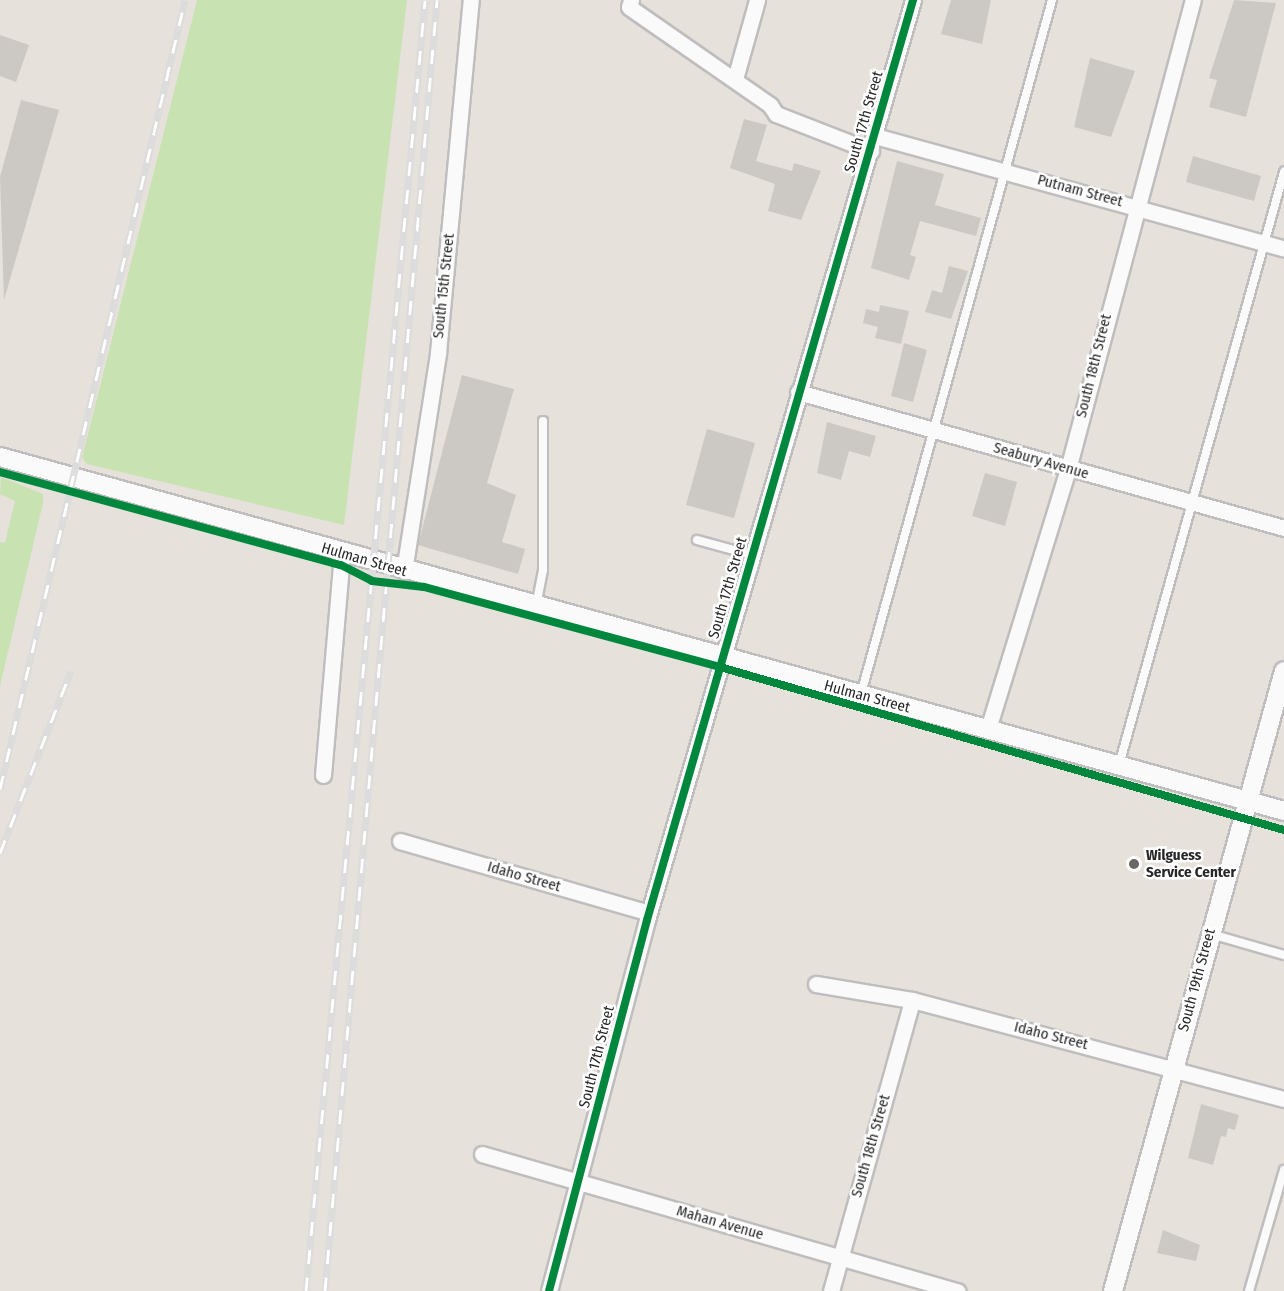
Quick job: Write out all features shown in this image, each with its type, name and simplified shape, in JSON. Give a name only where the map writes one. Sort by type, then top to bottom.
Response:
[{"type":"street","name":"South 15th Street","points":[[404,571],[438,353],[471,0]]},
{"type":"street","points":[[735,79],[757,0]]},
{"type":"street","name":"South 17th Street","points":[[549,1291],[649,913],[913,0]]},
{"type":"street","name":"South 18th Street","points":[[988,729],[1068,469],[1134,206],[1193,0]]},
{"type":"street","name":"Putnam Street","points":[[630,3],[735,79],[776,114],[873,143],[1006,171],[1284,249]]},
{"type":"street","name":"Seabury Avenue","points":[[798,393],[1284,528]]},
{"type":"street","name":"Hulman Street","points":[[0,457],[338,553],[1284,811]]},
{"type":"street","points":[[323,775],[340,565],[338,553]]},
{"type":"street","name":"South 19th Street","points":[[1113,1291],[1245,800],[1284,671]]},
{"type":"street","name":"Idaho Street","points":[[400,841],[649,913]]},
{"type":"street","name":"Idaho Street","points":[[816,984],[912,1000],[1173,1067],[1284,1099]]},
{"type":"street","name":"South 18th Street","points":[[831,1291],[912,1000]]},
{"type":"street","name":"Mahan Avenue","points":[[482,1154],[958,1291]]},
{"type":"lane","points":[[860,695],[930,430],[1006,171],[1052,0]]},
{"type":"lane","points":[[1119,765],[1190,502],[1284,172]]},
{"type":"lane","points":[[535,607],[543,570],[543,421]]},
{"type":"lane","points":[[697,540],[752,555]]},
{"type":"lane","points":[[1209,934],[1284,955]]},
{"type":"lane","points":[[1249,1291],[1284,1170]]},
{"type":"green space","points":[[197,0],[407,0],[344,525],[87,464],[82,458]]},
{"type":"green space","points":[[1,477],[43,494],[43,503],[0,686],[0,542],[5,543],[15,501],[0,494]]},
{"type":"building","points":[[951,0],[991,0],[982,44],[941,34]]},
{"type":"building","points":[[1234,0],[1276,3],[1246,117],[1209,107],[1217,80],[1209,78]]},
{"type":"building","points":[[0,35],[29,45],[16,82],[0,76]]},
{"type":"building","points":[[1090,58],[1135,71],[1111,137],[1074,127]]},
{"type":"building","points":[[21,100],[59,110],[4,300],[0,177]]},
{"type":"building","points":[[744,119],[767,125],[756,161],[792,171],[794,163],[821,171],[801,220],[768,211],[775,184],[730,168]]},
{"type":"building","points":[[1193,156],[1261,176],[1254,201],[1186,182]]},
{"type":"building","points":[[897,161],[944,174],[935,205],[981,218],[976,236],[920,221],[910,255],[916,257],[909,280],[871,268]]},
{"type":"building","points":[[949,266],[968,271],[951,319],[925,312],[932,290],[942,293]]},
{"type":"building","points":[[880,305],[909,311],[901,344],[875,338],[878,327],[863,323],[866,309],[879,312]]},
{"type":"building","points":[[904,343],[927,350],[913,402],[891,396]]},
{"type":"building","points":[[462,375],[514,389],[487,483],[516,495],[502,542],[525,549],[518,574],[418,545]]},
{"type":"building","points":[[827,422],[876,436],[870,457],[849,451],[841,480],[817,473]]},
{"type":"building","points":[[707,429],[755,443],[734,518],[686,505]]},
{"type":"building","points":[[985,473],[1017,482],[1005,526],[972,516]]},
{"type":"building","points":[[1201,1104],[1239,1115],[1235,1130],[1228,1128],[1226,1137],[1221,1136],[1213,1165],[1188,1158]]},
{"type":"building","points":[[1163,1230],[1200,1245],[1196,1261],[1157,1253]]},
{"type":"railway","points":[[0,789],[185,0]]},
{"type":"railway","points":[[306,1291],[425,0]]},
{"type":"railway","points":[[325,1291],[437,0]]},
{"type":"railway","points":[[0,853],[71,671]]},
{"type":"cycle path","points":[[549,1291],[647,920],[913,0]]},
{"type":"cycle path","points":[[0,472],[341,565],[372,581],[424,587],[720,667],[1284,830]]},
{"type":"place","name":"Wilguess Service Center","points":[[1134,864]]}]
